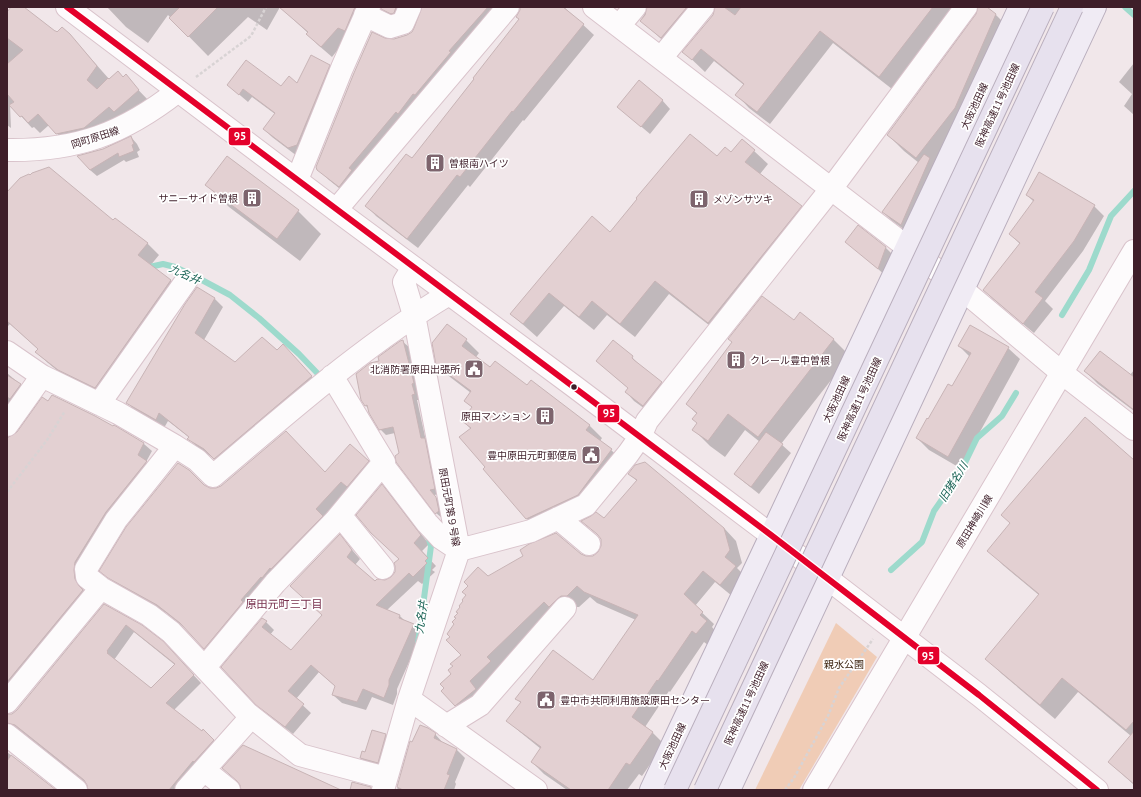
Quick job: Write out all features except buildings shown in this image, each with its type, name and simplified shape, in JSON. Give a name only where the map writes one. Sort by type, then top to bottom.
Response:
[{"type":"highway","name":"阪神高速11号池田線","points":[[675,790],[1043,7]]},
{"type":"highway","name":"阪神高速11号池田線","points":[[705,790],[1072,7]]},
{"type":"main road","name":"大阪池田線","points":[[651,790],[1020,7]]},
{"type":"main road","points":[[729,790],[1095,7]]},
{"type":"street","points":[[67,7],[336,210],[569,382],[771,535],[905,637],[1097,790]]},
{"type":"street","points":[[297,180],[342,68],[367,11],[390,27],[403,23],[410,7]]},
{"type":"street","points":[[336,210],[508,7]]},
{"type":"street","points":[[594,7],[908,247],[963,290],[1062,373],[1134,429]]},
{"type":"street","points":[[619,26],[635,7]]},
{"type":"street","points":[[661,58],[703,7]]},
{"type":"street","points":[[382,464],[427,523],[441,538],[459,550],[531,531],[586,505],[628,454],[640,437],[648,421],[831,189],[966,7]]},
{"type":"street","name":"岡町原田線","points":[[11,155],[77,144],[105,135],[131,124],[163,103],[178,91]]},
{"type":"street","name":"原田神崎川線","points":[[814,790],[1134,251]]},
{"type":"street","name":"原田元町第９号線","points":[[384,784],[409,699],[459,550],[414,316],[404,282],[413,267]]},
{"type":"street","points":[[99,404],[186,281]]},
{"type":"street","points":[[7,352],[42,376],[99,404],[175,446],[198,460],[213,476],[332,376],[414,316],[449,294]]},
{"type":"street","points":[[7,425],[42,376]]},
{"type":"street","points":[[205,667],[275,583],[340,515],[384,462],[332,376]]},
{"type":"street","points":[[175,446],[116,520],[86,569],[87,577],[101,588],[148,615],[171,632],[251,717],[300,755],[384,784]]},
{"type":"street","points":[[340,515],[383,568]]},
{"type":"street","points":[[558,518],[589,544]]},
{"type":"street","points":[[7,702],[101,588]]},
{"type":"street","points":[[446,726],[480,705],[565,608]]},
{"type":"street","points":[[409,699],[536,790]]},
{"type":"street","points":[[186,790],[251,717]]},
{"type":"street","points":[[7,735],[66,787]]},
{"type":"street","points":[[204,770],[229,790]]},
{"type":"path","points":[[178,91],[251,36],[266,7]]},
{"type":"path","points":[[7,492],[47,440],[77,393]]},
{"type":"path","points":[[785,790],[794,778],[828,716],[839,688],[865,652],[883,621]]},
{"type":"green space","name":"親水公園","points":[[836,623],[877,657],[799,790],[755,790]]},
{"type":"waterway","points":[[1125,7],[1134,15]]},
{"type":"waterway","name":"旧猪名川","points":[[1062,315],[1089,270],[1111,216],[1134,191]]},
{"type":"waterway","name":"九名井","points":[[145,268],[163,264],[175,267],[230,295],[259,318],[299,354],[320,376]]},
{"type":"waterway","name":"旧猪名川","points":[[891,570],[922,542],[934,511],[959,475],[977,438],[1002,416],[1016,393]]},
{"type":"waterway","name":"九名井","points":[[418,643],[431,546],[428,536]]},
{"type":"transit line","name":"95","points":[[67,7],[771,535],[979,695],[1097,790]]},
{"type":"place","name":"曽根南ハイツ","points":[[435,163]]},
{"type":"place","name":"サニーサイド曽根","points":[[252,198]]},
{"type":"place","name":"メゾンサツキ","points":[[699,199]]},
{"type":"place","name":"クレール豊中曽根","points":[[736,360]]},
{"type":"place","name":"北消防署原田出張所","points":[[474,369]]},
{"type":"place","name":"原田マンション","points":[[545,416]]},
{"type":"place","name":"豊中原田元町郵便局","points":[[591,455]]},
{"type":"place","name":"豊中市共同利用施設原田センター","points":[[546,700]]},
{"type":"district","name":"原田元町三丁目","points":[[284,604]]}]
